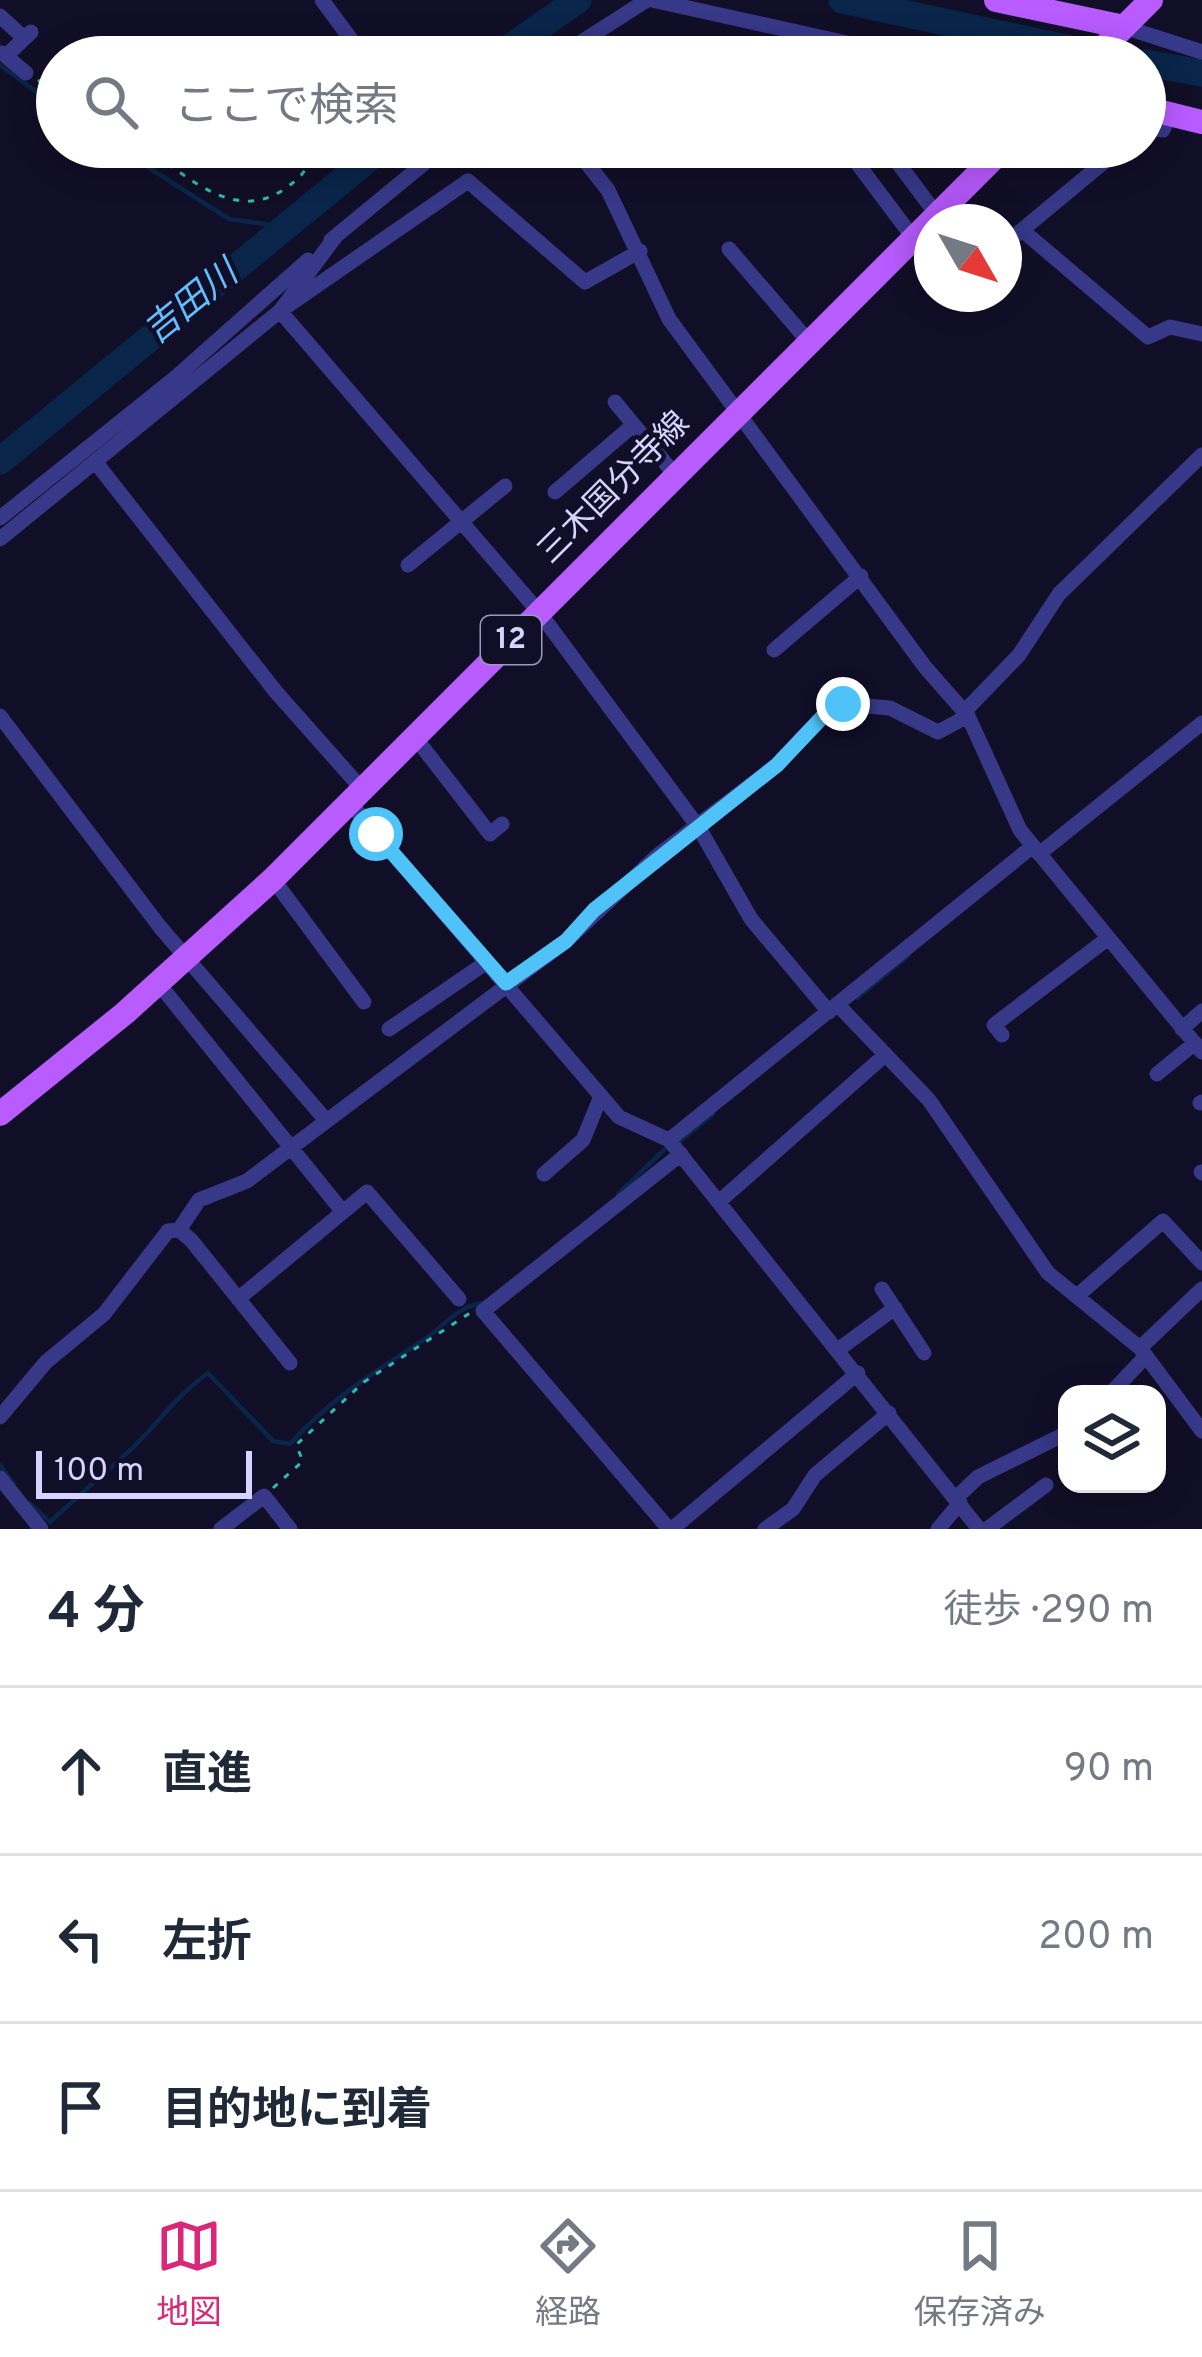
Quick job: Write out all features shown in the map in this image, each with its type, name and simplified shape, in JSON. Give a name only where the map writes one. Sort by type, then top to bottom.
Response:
[{"type":"main road","points":[[996,0],[1122,28]]},
{"type":"main road","points":[[1114,36],[1151,0]]},
{"type":"main road","points":[[1166,113],[1202,122]]},
{"type":"main road","name":"三木国分寺線","points":[[948,204],[984,168]]},
{"type":"main road","name":"三木国分寺線","points":[[0,1114],[159,984],[273,879],[912,240]]},
{"type":"street","points":[[322,0],[349,36]]},
{"type":"street","points":[[592,36],[650,0],[812,36]]},
{"type":"street","points":[[0,16],[28,35],[3,54],[26,73]]},
{"type":"street","points":[[1122,28],[1149,36]]},
{"type":"street","points":[[1166,41],[1202,52]]},
{"type":"street","points":[[0,518],[176,377],[416,168]]},
{"type":"street","points":[[591,168],[608,190],[640,251],[669,319],[925,667],[966,714],[1005,802],[1036,850],[1198,1048],[1157,1074]]},
{"type":"street","points":[[860,168],[914,242]]},
{"type":"street","points":[[902,168],[929,204]]},
{"type":"street","points":[[1097,168],[1022,230],[1148,337],[1170,327],[1202,334]]},
{"type":"street","points":[[0,539],[98,464],[280,311],[468,181],[584,282],[640,251]]},
{"type":"street","points":[[280,311],[336,236]]},
{"type":"street","points":[[729,249],[809,342]]},
{"type":"street","points":[[280,311],[539,612],[699,827],[751,920],[928,1100],[1048,1273],[1143,1352],[1202,1431]]},
{"type":"street","points":[[614,402],[676,476]]},
{"type":"street","points":[[556,492],[631,427]]},
{"type":"street","points":[[179,1230],[199,1201],[247,1181],[324,1118],[566,941],[594,910],[777,765],[830,709],[843,704],[890,708],[938,731],[966,714],[1018,655],[1059,593],[1202,455]]},
{"type":"street","points":[[98,464],[487,962],[632,1127],[675,1147],[983,1529],[1046,1485]]},
{"type":"street","points":[[408,565],[505,486]]},
{"type":"street","points":[[774,650],[861,576]]},
{"type":"street","points":[[0,716],[188,958],[324,1118]]},
{"type":"street","points":[[858,1373],[671,1529],[483,1311],[838,1009],[1202,723]]},
{"type":"street","points":[[414,736],[490,834],[502,824]]},
{"type":"street","points":[[273,879],[364,1002]]},
{"type":"street","points":[[1002,1035],[994,1025],[1107,939]]},
{"type":"street","points":[[389,1029],[487,962]]},
{"type":"street","points":[[159,984],[343,1212]]},
{"type":"street","points":[[1182,1029],[1202,1011]]},
{"type":"street","points":[[721,1200],[885,1055]]},
{"type":"street","points":[[544,1174],[583,1140],[602,1096]]},
{"type":"street","points":[[238,1299],[368,1192],[460,1299]]},
{"type":"street","points":[[1078,1296],[1163,1221],[1202,1263]]},
{"type":"street","points":[[179,1230],[290,1364]]},
{"type":"street","points":[[0,1417],[46,1362],[104,1314],[168,1231],[179,1230]]},
{"type":"street","points":[[882,1289],[924,1353]]},
{"type":"street","points":[[1117,1385],[1202,1289]]},
{"type":"street","points":[[839,1349],[895,1308]]},
{"type":"street","points":[[765,1529],[793,1509],[814,1475],[889,1413]]},
{"type":"street","points":[[938,1529],[978,1477],[1058,1437]]},
{"type":"street","points":[[0,1478],[41,1529]]},
{"type":"street","points":[[221,1529],[264,1496],[290,1529]]},
{"type":"path","points":[[26,73],[36,79]]},
{"type":"path","points":[[175,168],[218,196],[249,205],[282,191],[309,168]]},
{"type":"path","points":[[264,1496],[303,1461],[296,1445],[364,1382],[431,1341],[460,1314],[483,1311]]},
{"type":"waterway","name":"吉田川","points":[[526,36],[578,0]]},
{"type":"waterway","name":"吉田川","points":[[842,0],[1010,36]]},
{"type":"waterway","points":[[0,65],[36,92]]},
{"type":"waterway","name":"吉田川","points":[[1166,67],[1202,73]]},
{"type":"waterway","points":[[149,168],[229,219],[287,227]]},
{"type":"waterway","name":"吉田川","points":[[0,461],[357,168]]},
{"type":"waterway","points":[[857,998],[908,956]]},
{"type":"waterway","points":[[680,1141],[713,1114]]},
{"type":"waterway","points":[[618,1194],[664,1150]]},
{"type":"waterway","points":[[29,1503],[50,1522],[208,1373],[273,1441],[290,1444],[352,1388],[457,1313],[483,1303]]},
{"type":"waterway","points":[[0,1465],[14,1484]]},
{"type":"route","points":[[376,834],[506,983],[566,941],[594,910],[777,765],[830,709],[843,704]]}]
